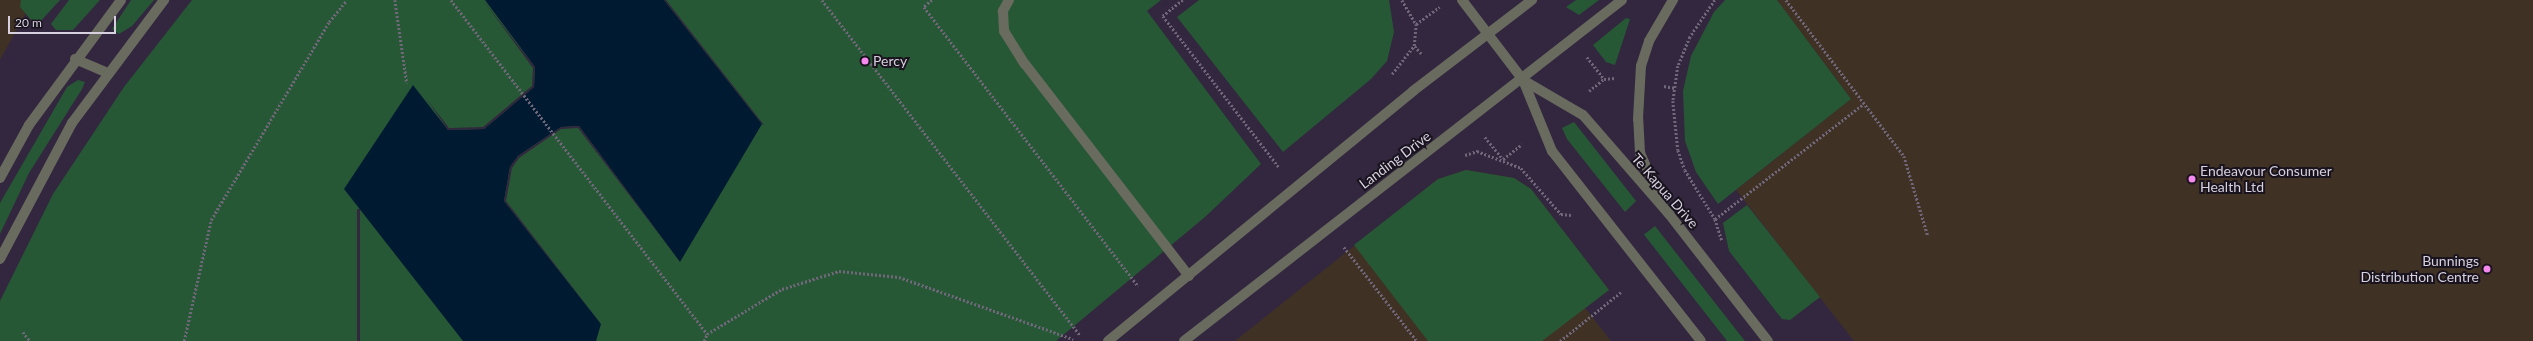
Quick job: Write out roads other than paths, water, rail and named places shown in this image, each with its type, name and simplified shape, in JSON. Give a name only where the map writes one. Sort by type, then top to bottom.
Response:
[{"type":"street","points":[[0,178],[29,125],[75,58],[121,0]]},
{"type":"street","points":[[0,259],[29,197],[72,122],[164,0]]},
{"type":"street","points":[[1009,0],[1003,11],[1004,31],[1025,64],[1189,276]]},
{"type":"street","name":"Te Kapua Drive","points":[[1462,0],[1522,80],[1552,151],[1701,341]]},
{"type":"street","points":[[1108,341],[1436,74],[1532,0]]},
{"type":"street","name":"Landing Drive","points":[[1184,341],[1472,119],[1622,0]]},
{"type":"street","points":[[1669,214],[1650,181],[1640,153],[1638,119],[1641,66],[1649,42],[1673,0]]},
{"type":"street","points":[[75,58],[108,73]]},
{"type":"street","name":"Te Kapua Drive","points":[[1522,80],[1583,115],[1669,214],[1768,341]]},
{"type":"water","points":[[485,0],[664,0],[762,124],[680,262],[579,126],[561,127],[518,156],[510,167],[504,201],[601,324],[596,341],[463,341],[344,189],[413,85],[448,130],[484,129],[534,87],[535,67]]},
{"type":"place","name":"Percy","points":[[865,61]]},
{"type":"place","name":"Endeavour Consumer Health Ltd","points":[[2192,179]]},
{"type":"place","name":"Bunnings Distribution Centre","points":[[2487,269]]}]
